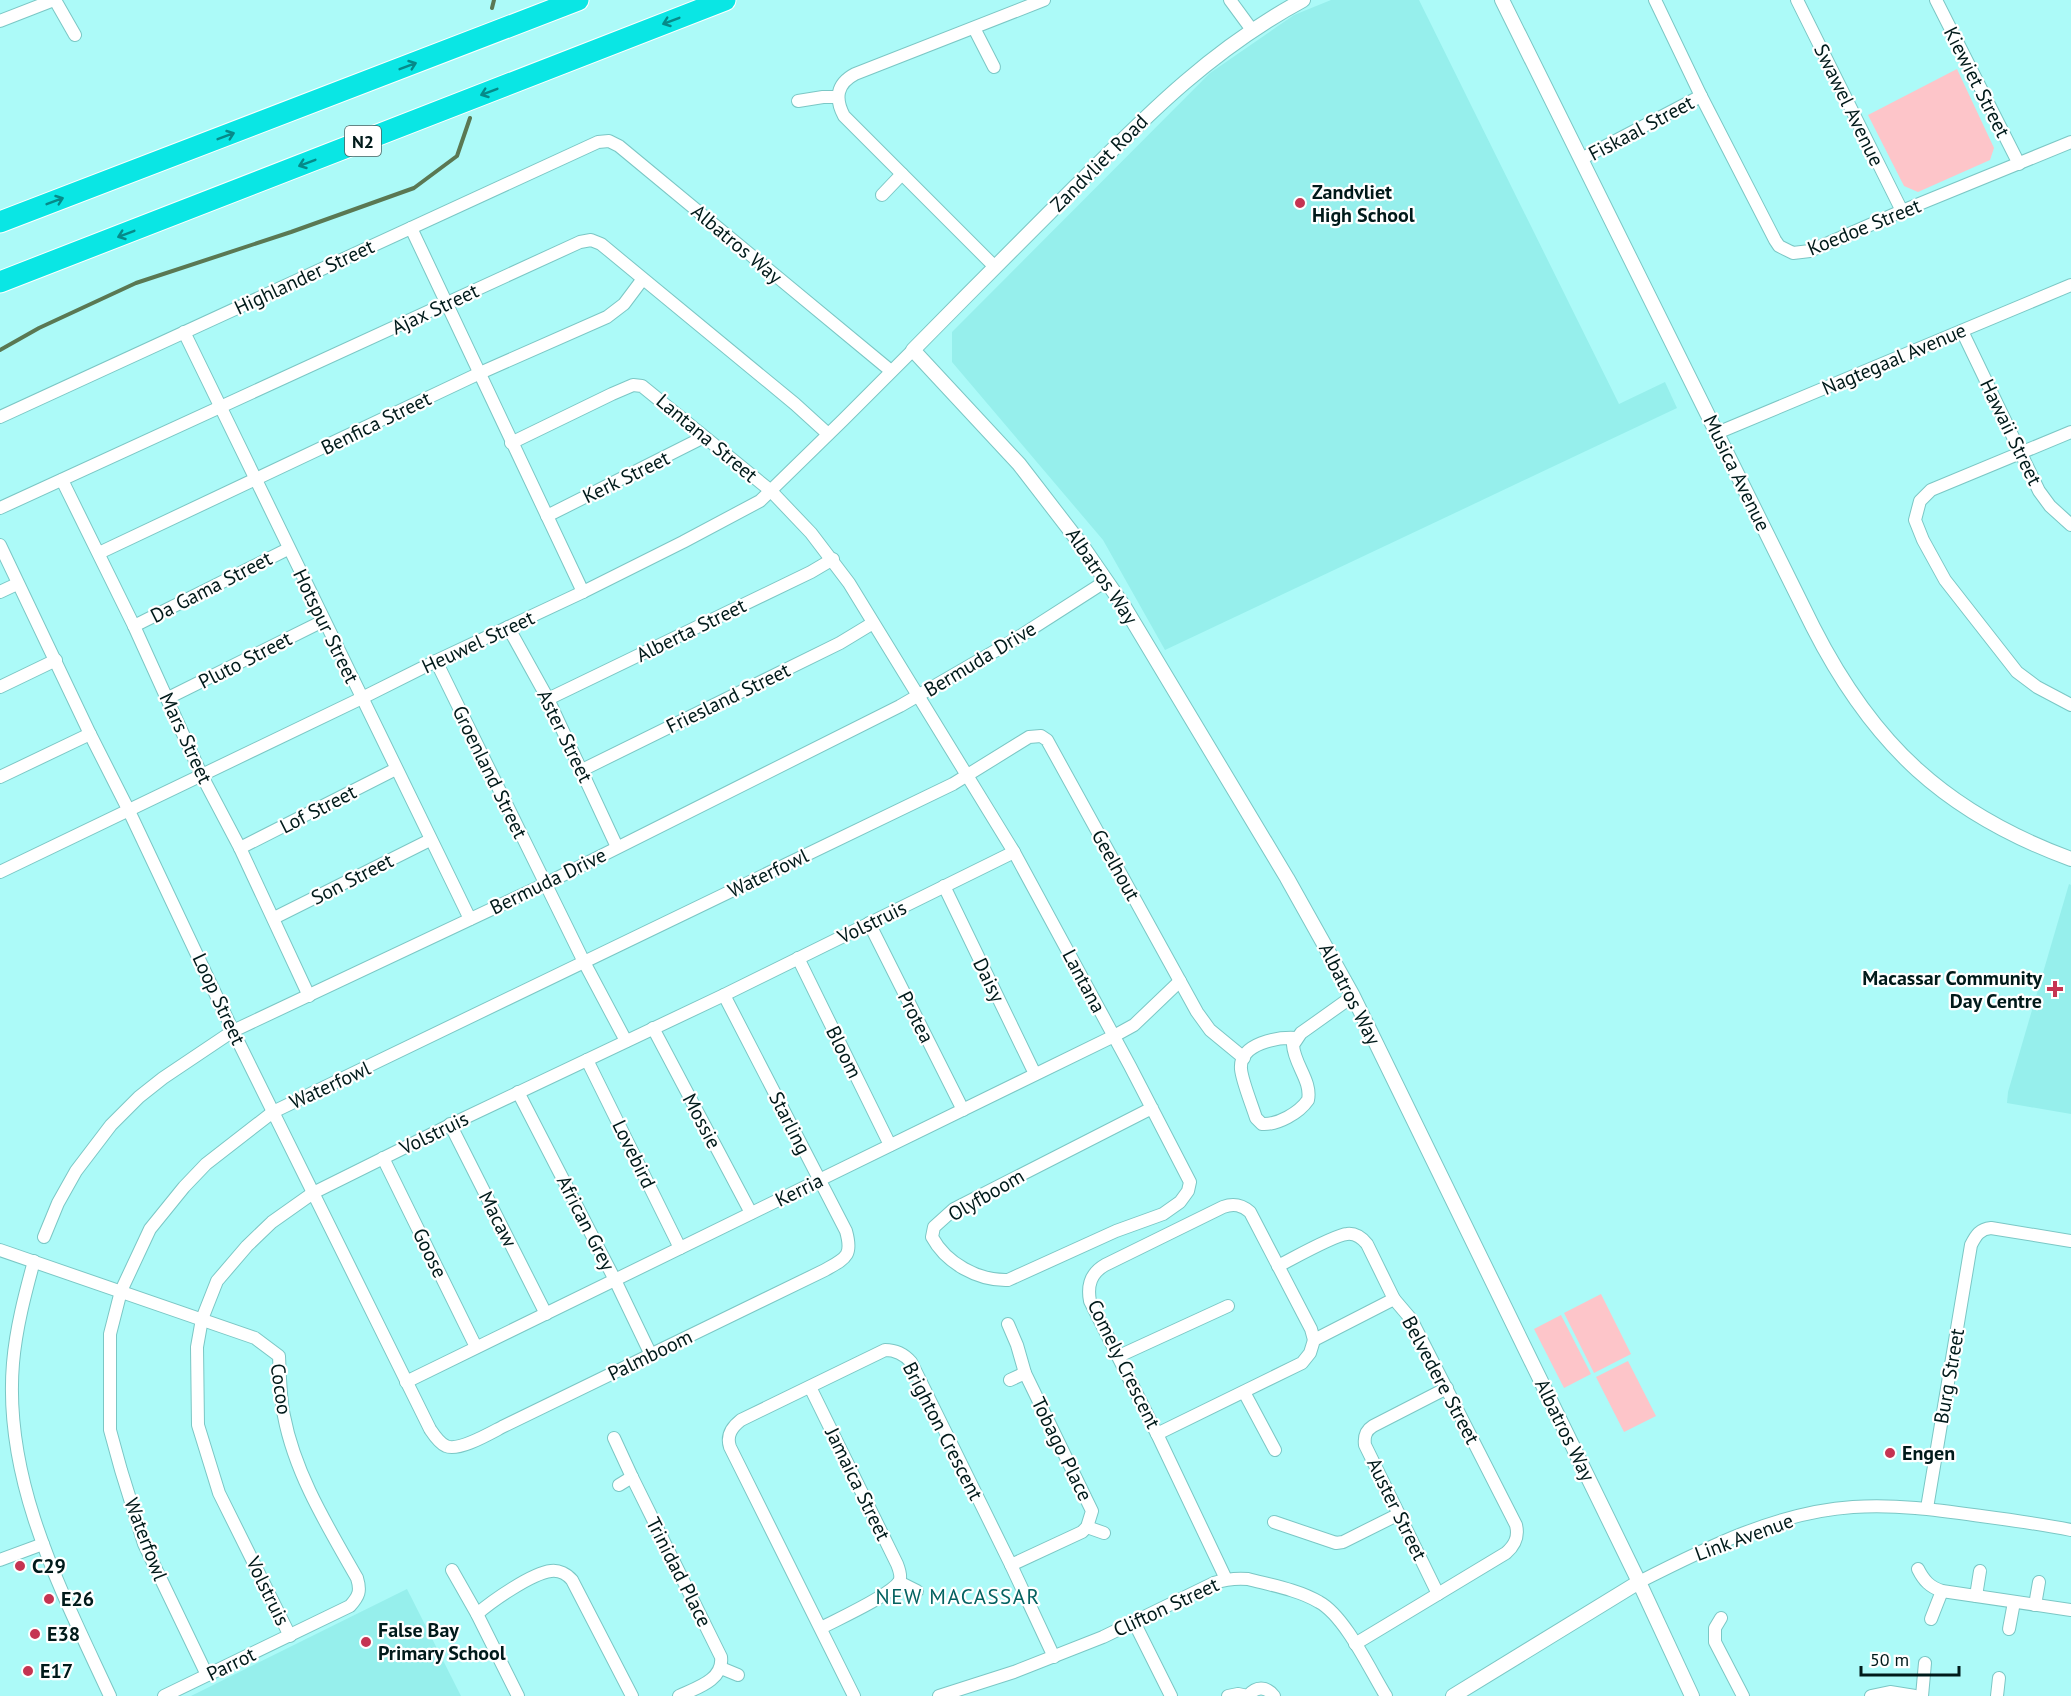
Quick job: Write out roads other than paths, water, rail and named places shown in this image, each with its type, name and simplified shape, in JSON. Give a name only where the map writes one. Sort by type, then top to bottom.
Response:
[{"type":"highway","points":[[0,222],[578,0]]},
{"type":"highway","name":"N2","points":[[0,282],[725,0]]},
{"type":"street","points":[[0,21],[54,0],[75,35]]},
{"type":"street","points":[[995,267],[844,116],[837,101],[842,85],[855,74],[1044,0]]},
{"type":"street","points":[[1230,0],[1252,30]]},
{"type":"street","name":"Zandvliet Road","points":[[913,350],[1169,94],[1252,30],[1303,0]]},
{"type":"street","name":"Musica Avenue","points":[[1502,0],[1831,662],[1864,712],[1898,752],[1946,794],[2000,829],[2071,859]]},
{"type":"street","name":"Koedoe Street","points":[[1655,0],[1775,240],[1793,253],[1810,251],[2071,142]]},
{"type":"street","name":"Swawel Avenue","points":[[1797,0],[1902,211]]},
{"type":"street","name":"Kiewiet Street","points":[[1936,0],[2019,164]]},
{"type":"street","points":[[974,27],[994,67]]},
{"type":"street","name":"Fiskaal Street","points":[[1581,159],[1701,96]]},
{"type":"street","points":[[798,101],[838,97]]},
{"type":"street","name":"Highlander Street","points":[[0,417],[598,142],[609,141]]},
{"type":"street","name":"Albatros Way","points":[[609,141],[619,146],[891,371]]},
{"type":"street","points":[[882,195],[902,174]]},
{"type":"street","points":[[411,228],[583,592]]},
{"type":"street","name":"Ajax Street","points":[[0,508],[580,242],[591,240],[609,250],[828,434]]},
{"type":"street","name":"Benfica Street","points":[[99,554],[480,374],[607,317],[624,304],[642,280]]},
{"type":"street","name":"Nagtegaal Avenue","points":[[1717,433],[2071,285]]},
{"type":"street","name":"Hawaii Street","points":[[1962,331],[2044,498],[2071,525]]},
{"type":"street","name":"Hotspur Street","points":[[184,332],[470,919]]},
{"type":"street","name":"Albatros Way","points":[[913,350],[1037,486],[1106,581],[1125,608],[1264,839],[1353,996],[1639,1582],[1692,1696]]},
{"type":"street","name":"Heuwel Street","points":[[0,872],[583,592],[760,501],[913,350]]},
{"type":"street","name":"Lantana Street","points":[[511,443],[633,385],[642,386],[771,491],[833,559],[873,623]]},
{"type":"street","points":[[2071,432],[1931,490],[1920,501],[1915,520],[1953,592],[2018,672],[2037,687],[2071,705]]},
{"type":"street","name":"Kerk Street","points":[[547,516],[704,437]]},
{"type":"street","name":"Mars Street","points":[[62,480],[134,626],[202,776],[274,918],[309,996]]},
{"type":"street","name":"Loop Street","points":[[0,545],[233,1031],[406,1382],[430,1429],[447,1447]]},
{"type":"street","name":"Da Gama Street","points":[[134,626],[288,549]]},
{"type":"street","name":"Alberta Street","points":[[549,699],[812,572],[833,559]]},
{"type":"street","name":"Bermuda Drive","points":[[44,1237],[58,1203],[76,1171],[111,1125],[155,1084],[233,1031],[545,884],[918,696],[1014,640],[1106,581]]},
{"type":"street","points":[[0,592],[17,584]]},
{"type":"street","name":"Pluto Street","points":[[168,698],[323,621]]},
{"type":"street","name":"Lantana","points":[[873,623],[1014,852],[1190,1182],[1188,1191]]},
{"type":"street","name":"Friesland Street","points":[[582,770],[840,643],[873,623]]},
{"type":"street","name":"Aster Street","points":[[508,627],[549,699],[617,847]]},
{"type":"street","points":[[0,687],[56,660]]},
{"type":"street","name":"Groenland Street","points":[[436,661],[545,884],[626,1041]]},
{"type":"street","points":[[0,777],[90,734]]},
{"type":"street","name":"Geelhout","points":[[967,775],[1029,737],[1041,736],[1047,740],[1197,1012],[1210,1030],[1244,1058]]},
{"type":"street","name":"Lof Street","points":[[240,848],[396,769]]},
{"type":"street","name":"Waterfowl","points":[[207,1675],[144,1544],[110,1430],[110,1334],[121,1291],[150,1229],[184,1187],[206,1164],[273,1112],[967,775]]},
{"type":"street","name":"Son Street","points":[[274,918],[430,840]]},
{"type":"street","name":"Volstruis","points":[[290,1635],[219,1493],[198,1425],[196,1347],[201,1319],[217,1281],[247,1246],[272,1222],[313,1193],[1014,852]]},
{"type":"street","name":"Daisy","points":[[944,886],[1035,1074]]},
{"type":"street","name":"Protea","points":[[869,923],[963,1110]]},
{"type":"street","name":"Bloom","points":[[798,958],[890,1145]]},
{"type":"street","name":"Kerria","points":[[406,1382],[1114,1036],[1134,1025],[1179,981]]},
{"type":"street","name":"Starling","points":[[724,995],[846,1231],[850,1246],[848,1253]]},
{"type":"street","points":[[1296,1038],[1270,1039],[1252,1048],[1244,1058],[1241,1068],[1256,1118],[1262,1124],[1273,1123],[1298,1111],[1308,1100],[1309,1089],[1293,1052],[1296,1038],[1353,996]]},
{"type":"street","name":"Mossie","points":[[654,1028],[751,1214]]},
{"type":"street","name":"Lovebird","points":[[587,1060],[680,1248]]},
{"type":"street","name":"African Grey","points":[[518,1092],[651,1355]]},
{"type":"street","name":"Olyfboom","points":[[1152,1108],[954,1209],[934,1227],[932,1237],[939,1250],[978,1276],[994,1280],[1008,1280],[1116,1231],[1163,1214],[1180,1202],[1188,1191]]},
{"type":"street","name":"Macaw","points":[[450,1125],[546,1314]]},
{"type":"street","name":"Goose","points":[[383,1158],[477,1347]]},
{"type":"street","name":"Comely Crescent","points":[[1226,1579],[1119,1356],[1090,1301],[1088,1290],[1094,1274],[1105,1265],[1223,1207],[1236,1204],[1250,1212],[1311,1329],[1314,1340]]},
{"type":"street","name":"Burg Street","points":[[1927,1508],[1971,1245],[1980,1231],[1991,1228],[2071,1241]]},
{"type":"street","points":[[1278,1266],[1343,1234],[1353,1234],[1367,1244],[1394,1299]]},
{"type":"street","name":"Cocoo","points":[[0,1250],[255,1338],[279,1356],[283,1415],[294,1456],[313,1497],[357,1578],[360,1588],[358,1597]]},
{"type":"street","name":"Palmboom","points":[[447,1447],[470,1443],[825,1270],[845,1258],[848,1253]]},
{"type":"street","points":[[34,1260],[16,1337],[13,1363],[12,1409],[20,1467],[43,1544],[110,1696]]},
{"type":"street","name":"Belvedere Street","points":[[1314,1340],[1394,1299],[1411,1319],[1516,1525],[1517,1536],[1506,1553],[1355,1644]]},
{"type":"street","points":[[1119,1356],[1228,1306]]},
{"type":"street","name":"Tobago Place","points":[[1008,1324],[1025,1373],[1092,1511],[1087,1527],[1074,1536],[1011,1565]]},
{"type":"street","points":[[1157,1434],[1302,1363],[1310,1353],[1314,1340]]},
{"type":"street","name":"Brighton Crescent","points":[[854,1696],[729,1443],[731,1431],[741,1420],[880,1351],[895,1351],[907,1357],[1011,1565],[1054,1657]]},
{"type":"street","name":"Tobago Place","points":[[1010,1380],[1025,1373]]},
{"type":"street","name":"Jamaica Street","points":[[810,1387],[897,1564],[900,1577],[898,1582]]},
{"type":"street","name":"Auster Street","points":[[1438,1594],[1365,1445],[1365,1435],[1373,1426],[1447,1388]]},
{"type":"street","points":[[1244,1392],[1275,1450]]},
{"type":"street","name":"Trinidad Place","points":[[614,1438],[721,1657],[721,1668]]},
{"type":"street","points":[[619,1485],[632,1477]]},
{"type":"street","name":"Link Avenue","points":[[1453,1696],[1639,1582],[1691,1555],[1754,1529],[1788,1519],[1851,1507],[1905,1506],[2071,1530]]},
{"type":"street","points":[[1274,1522],[1336,1543],[1343,1542],[1399,1514]]},
{"type":"street","name":"Tobago Place","points":[[1087,1527],[1104,1533]]},
{"type":"street","points":[[0,1560],[43,1544]]},
{"type":"street","points":[[1918,1569],[1923,1579],[1932,1588],[1942,1591],[2071,1610]]},
{"type":"street","points":[[452,1570],[518,1696]]},
{"type":"street","points":[[477,1614],[499,1597],[547,1572],[557,1571],[566,1575],[572,1580],[632,1696]]},
{"type":"street","points":[[1976,1596],[1980,1571]]},
{"type":"street","name":"Clifton Street","points":[[939,1696],[971,1691],[1103,1637],[1226,1579],[1248,1579],[1321,1603],[1335,1614],[1386,1696]]},
{"type":"street","points":[[821,1628],[880,1596],[898,1582],[917,1591]]},
{"type":"street","points":[[2035,1605],[2039,1582]]},
{"type":"street","points":[[1931,1619],[1942,1591]]},
{"type":"street","name":"Parrot","points":[[164,1696],[350,1606],[358,1597]]},
{"type":"street","points":[[2009,1629],[2014,1602]]},
{"type":"street","points":[[1721,1618],[1714,1633],[1715,1642],[1743,1696]]},
{"type":"street","points":[[1134,1622],[1171,1696]]},
{"type":"street","points":[[1922,1696],[1925,1663]]},
{"type":"street","points":[[679,1696],[711,1680],[721,1668],[738,1675]]},
{"type":"street","points":[[1997,1696],[1999,1678]]},
{"type":"street","points":[[1228,1696],[1238,1694],[1248,1696],[1252,1691],[1263,1688],[1274,1696]]},
{"type":"street","points":[[1871,1696],[1890,1692],[1915,1696]]},
{"type":"waterway","points":[[492,8],[494,0]]},
{"type":"waterway","points":[[0,350],[39,328],[136,283],[291,232],[414,188],[457,156],[470,118]]},
{"type":"place","name":"Zandvliet High School","points":[[1300,203]]},
{"type":"place","name":"Macassar Community Day Centre","points":[[2055,989]]},
{"type":"place","name":"Engen","points":[[1890,1453]]},
{"type":"place","name":"C29","points":[[20,1566]]},
{"type":"place","name":"E26","points":[[49,1599]]},
{"type":"place","name":"E38","points":[[35,1634]]},
{"type":"place","name":"False Bay Primary School","points":[[366,1642]]},
{"type":"place","name":"E17","points":[[28,1671]]},
{"type":"district","name":"NEW MACASSAR","points":[[958,1596]]}]
